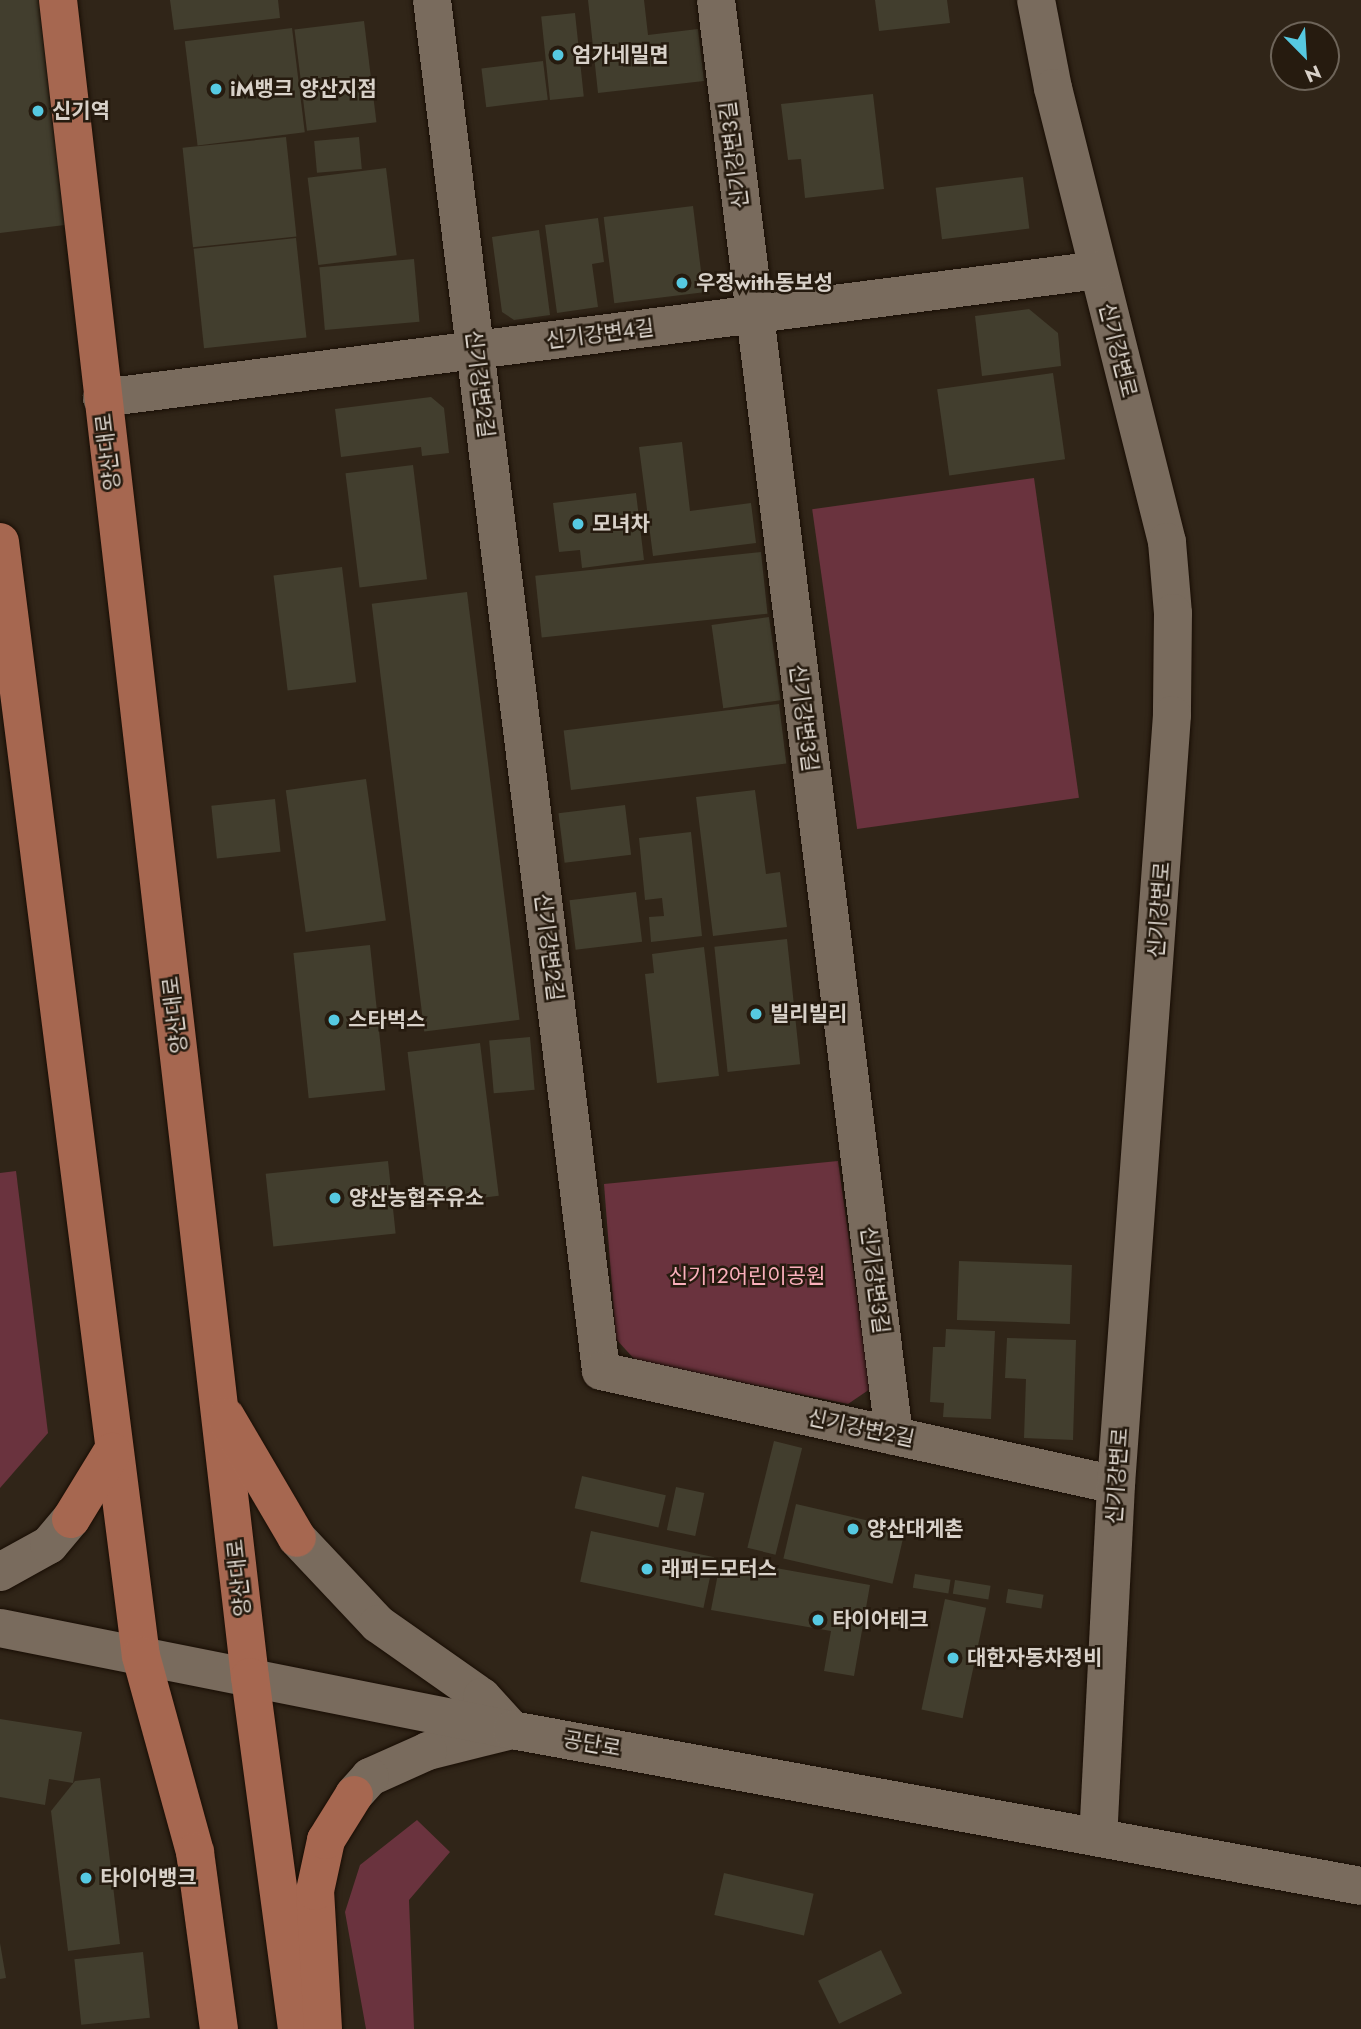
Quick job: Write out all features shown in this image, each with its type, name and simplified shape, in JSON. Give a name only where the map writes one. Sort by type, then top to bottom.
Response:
[{"type":"main road","name":"양산대로","points":[[58,0],[250,1677],[297,2029]]},
{"type":"main road","points":[[0,542],[112,1452],[141,1656],[195,1852],[219,2029]]},
{"type":"main road","points":[[221,1409],[297,1538]]},
{"type":"main road","points":[[71,1520],[112,1452]]},
{"type":"main road","points":[[323,2029],[315,1891],[326,1840],[354,1795]]},
{"type":"street","name":"신기강변2길","points":[[432,0],[601,1371],[1116,1485]]},
{"type":"street","name":"신기강변3길","points":[[716,0],[894,1436]]},
{"type":"street","name":"신기강변로","points":[[1036,0],[1098,270],[1167,542],[1173,613],[1169,756],[1116,1485],[1098,1835]]},
{"type":"street","name":"신기강변4길","points":[[102,398],[1098,270]]},
{"type":"street","points":[[0,1572],[49,1545],[71,1520]]},
{"type":"street","points":[[297,1538],[378,1624],[482,1698],[512,1730],[428,1751],[370,1777],[354,1795]]},
{"type":"street","name":"공단로","points":[[0,1628],[512,1730],[1187,1850],[1361,1885]]},
{"type":"green space","points":[[1034,478],[1079,798],[857,829],[812,509]]},
{"type":"green space","name":"신기12어린이공원","points":[[838,1161],[870,1389],[848,1404],[636,1361],[616,1339],[604,1184]]},
{"type":"green space","points":[[16,1171],[48,1433],[0,1488],[0,1173]]},
{"type":"green space","points":[[417,1820],[450,1852],[409,1900],[414,2029],[366,2029],[345,1912],[360,1865]]},
{"type":"building","name":"신기역","points":[[0,0],[62,0],[89,222],[0,233]]},
{"type":"building","points":[[170,0],[278,0],[280,18],[174,30]]},
{"type":"building","points":[[588,0],[644,0],[648,35],[698,29],[704,81],[598,93]]},
{"type":"building","points":[[875,0],[947,0],[950,23],[879,31]]},
{"type":"building","points":[[575,13],[584,97],[550,100],[541,17]]},
{"type":"building","points":[[364,21],[376,122],[307,131],[295,30]]},
{"type":"building","points":[[292,28],[305,132],[198,145],[185,41]]},
{"type":"building","points":[[543,61],[548,100],[486,107],[481,69]]},
{"type":"building","points":[[873,94],[884,189],[805,198],[801,159],[788,160],[781,104]]},
{"type":"building","points":[[286,137],[296,236],[193,247],[183,148]]},
{"type":"building","points":[[359,137],[362,169],[317,173],[314,141]]},
{"type":"building","points":[[386,168],[397,255],[318,265],[308,178]]},
{"type":"building","points":[[1023,177],[1029,229],[942,239],[936,188]]},
{"type":"building","points":[[693,206],[704,292],[614,303],[604,217]]},
{"type":"building","points":[[598,218],[604,262],[592,264],[598,307],[557,313],[545,225]]},
{"type":"building","points":[[539,230],[550,315],[514,320],[502,312],[492,237]]},
{"type":"building","points":[[296,238],[306,337],[204,348],[194,249]]},
{"type":"building","points":[[414,259],[419,322],[325,330],[319,267]]},
{"type":"building","points":[[1029,309],[1058,333],[1061,366],[982,376],[975,316]]},
{"type":"building","points":[[1053,373],[1065,459],[949,475],[937,389]]},
{"type":"building","points":[[431,397],[444,408],[449,453],[422,456],[421,447],[341,457],[335,409]]},
{"type":"building","points":[[682,442],[690,511],[751,503],[756,543],[653,556],[639,447]]},
{"type":"building","points":[[413,465],[427,579],[360,587],[346,473]]},
{"type":"building","points":[[636,493],[644,560],[582,568],[580,550],[559,552],[553,503]]},
{"type":"building","points":[[761,552],[767,614],[542,637],[535,576]]},
{"type":"building","points":[[342,567],[356,682],[288,691],[274,575]]},
{"type":"building","points":[[467,592],[520,1020],[424,1031],[372,604]]},
{"type":"building","points":[[769,617],[781,700],[723,708],[712,625]]},
{"type":"building","points":[[779,704],[786,764],[571,790],[564,730]]},
{"type":"building","points":[[366,779],[386,921],[306,932],[286,790]]},
{"type":"building","points":[[755,790],[766,874],[780,872],[787,927],[713,936],[696,797]]},
{"type":"building","points":[[275,799],[281,852],[217,858],[211,806]]},
{"type":"building","points":[[625,805],[631,855],[565,863],[558,813]]},
{"type":"building","points":[[691,832],[702,936],[651,942],[649,917],[664,916],[662,898],[645,900],[639,838]]},
{"type":"building","points":[[636,892],[642,942],[576,950],[569,900]]},
{"type":"building","points":[[787,939],[800,1064],[728,1072],[714,947]]},
{"type":"building","points":[[370,945],[385,1090],[309,1098],[293,953]]},
{"type":"building","points":[[704,947],[719,1076],[657,1083],[645,974],[654,973],[652,954]]},
{"type":"building","points":[[530,1037],[535,1090],[494,1093],[489,1041]]},
{"type":"building","points":[[480,1043],[499,1196],[426,1205],[408,1052]]},
{"type":"building","points":[[388,1161],[396,1234],[273,1246],[266,1174]]},
{"type":"building","points":[[959,1261],[1072,1265],[1070,1324],[957,1320]]},
{"type":"building","points":[[946,1329],[995,1331],[991,1419],[943,1417],[944,1403],[930,1402],[933,1347],[945,1347]]},
{"type":"building","points":[[1007,1338],[1076,1340],[1073,1440],[1024,1438],[1026,1379],[1005,1378]]},
{"type":"building","points":[[774,1441],[802,1448],[776,1555],[747,1548]]},
{"type":"building","points":[[582,1476],[666,1495],[658,1528],[575,1508]]},
{"type":"building","points":[[676,1487],[704,1493],[695,1536],[667,1530]]},
{"type":"building","points":[[796,1504],[905,1529],[893,1584],[783,1559]]},
{"type":"building","name":"래퍼드모터스","points":[[591,1531],[714,1557],[703,1608],[580,1582]]},
{"type":"building","name":"타이어테크","points":[[721,1558],[870,1585],[854,1676],[824,1671],[831,1631],[711,1610]]},
{"type":"building","points":[[915,1574],[951,1580],[948,1593],[913,1588]]},
{"type":"building","points":[[955,1580],[991,1586],[988,1599],[953,1594]]},
{"type":"building","points":[[1008,1589],[1044,1595],[1041,1608],[1006,1603]]},
{"type":"building","name":"대한자동차정비","points":[[945,1599],[986,1608],[963,1718],[922,1710]]},
{"type":"building","points":[[0,1719],[82,1732],[73,1783],[49,1779],[45,1805],[0,1797]]},
{"type":"building","name":"타이어뱅크","points":[[100,1778],[120,1944],[68,1951],[51,1811],[75,1781]]},
{"type":"building","points":[[724,1873],[814,1894],[804,1936],[714,1915]]},
{"type":"building","points":[[0,1943],[6,1978],[0,1979]]},
{"type":"building","points":[[881,1950],[902,1993],[839,2024],[818,1981]]},
{"type":"building","points":[[143,1952],[150,2018],[81,2025],[74,1959]]},
{"type":"place","name":"엄가네밀면","points":[[558,55]]},
{"type":"place","name":"iM뱅크 양산지점","points":[[216,89]]},
{"type":"place","name":"신기역","points":[[38,111]]},
{"type":"place","name":"우정with동보성","points":[[682,283]]},
{"type":"place","name":"모녀차","points":[[578,524]]},
{"type":"place","name":"빌리빌리","points":[[756,1014]]},
{"type":"place","name":"스타벅스","points":[[334,1020]]},
{"type":"place","name":"양산농협주유소","points":[[335,1198]]},
{"type":"place","name":"양산대게촌","points":[[853,1529]]},
{"type":"place","name":"래퍼드모터스","points":[[647,1569]]},
{"type":"place","name":"타이어테크","points":[[818,1620]]},
{"type":"place","name":"대한자동차정비","points":[[953,1658]]},
{"type":"place","name":"타이어뱅크","points":[[86,1878]]}]
